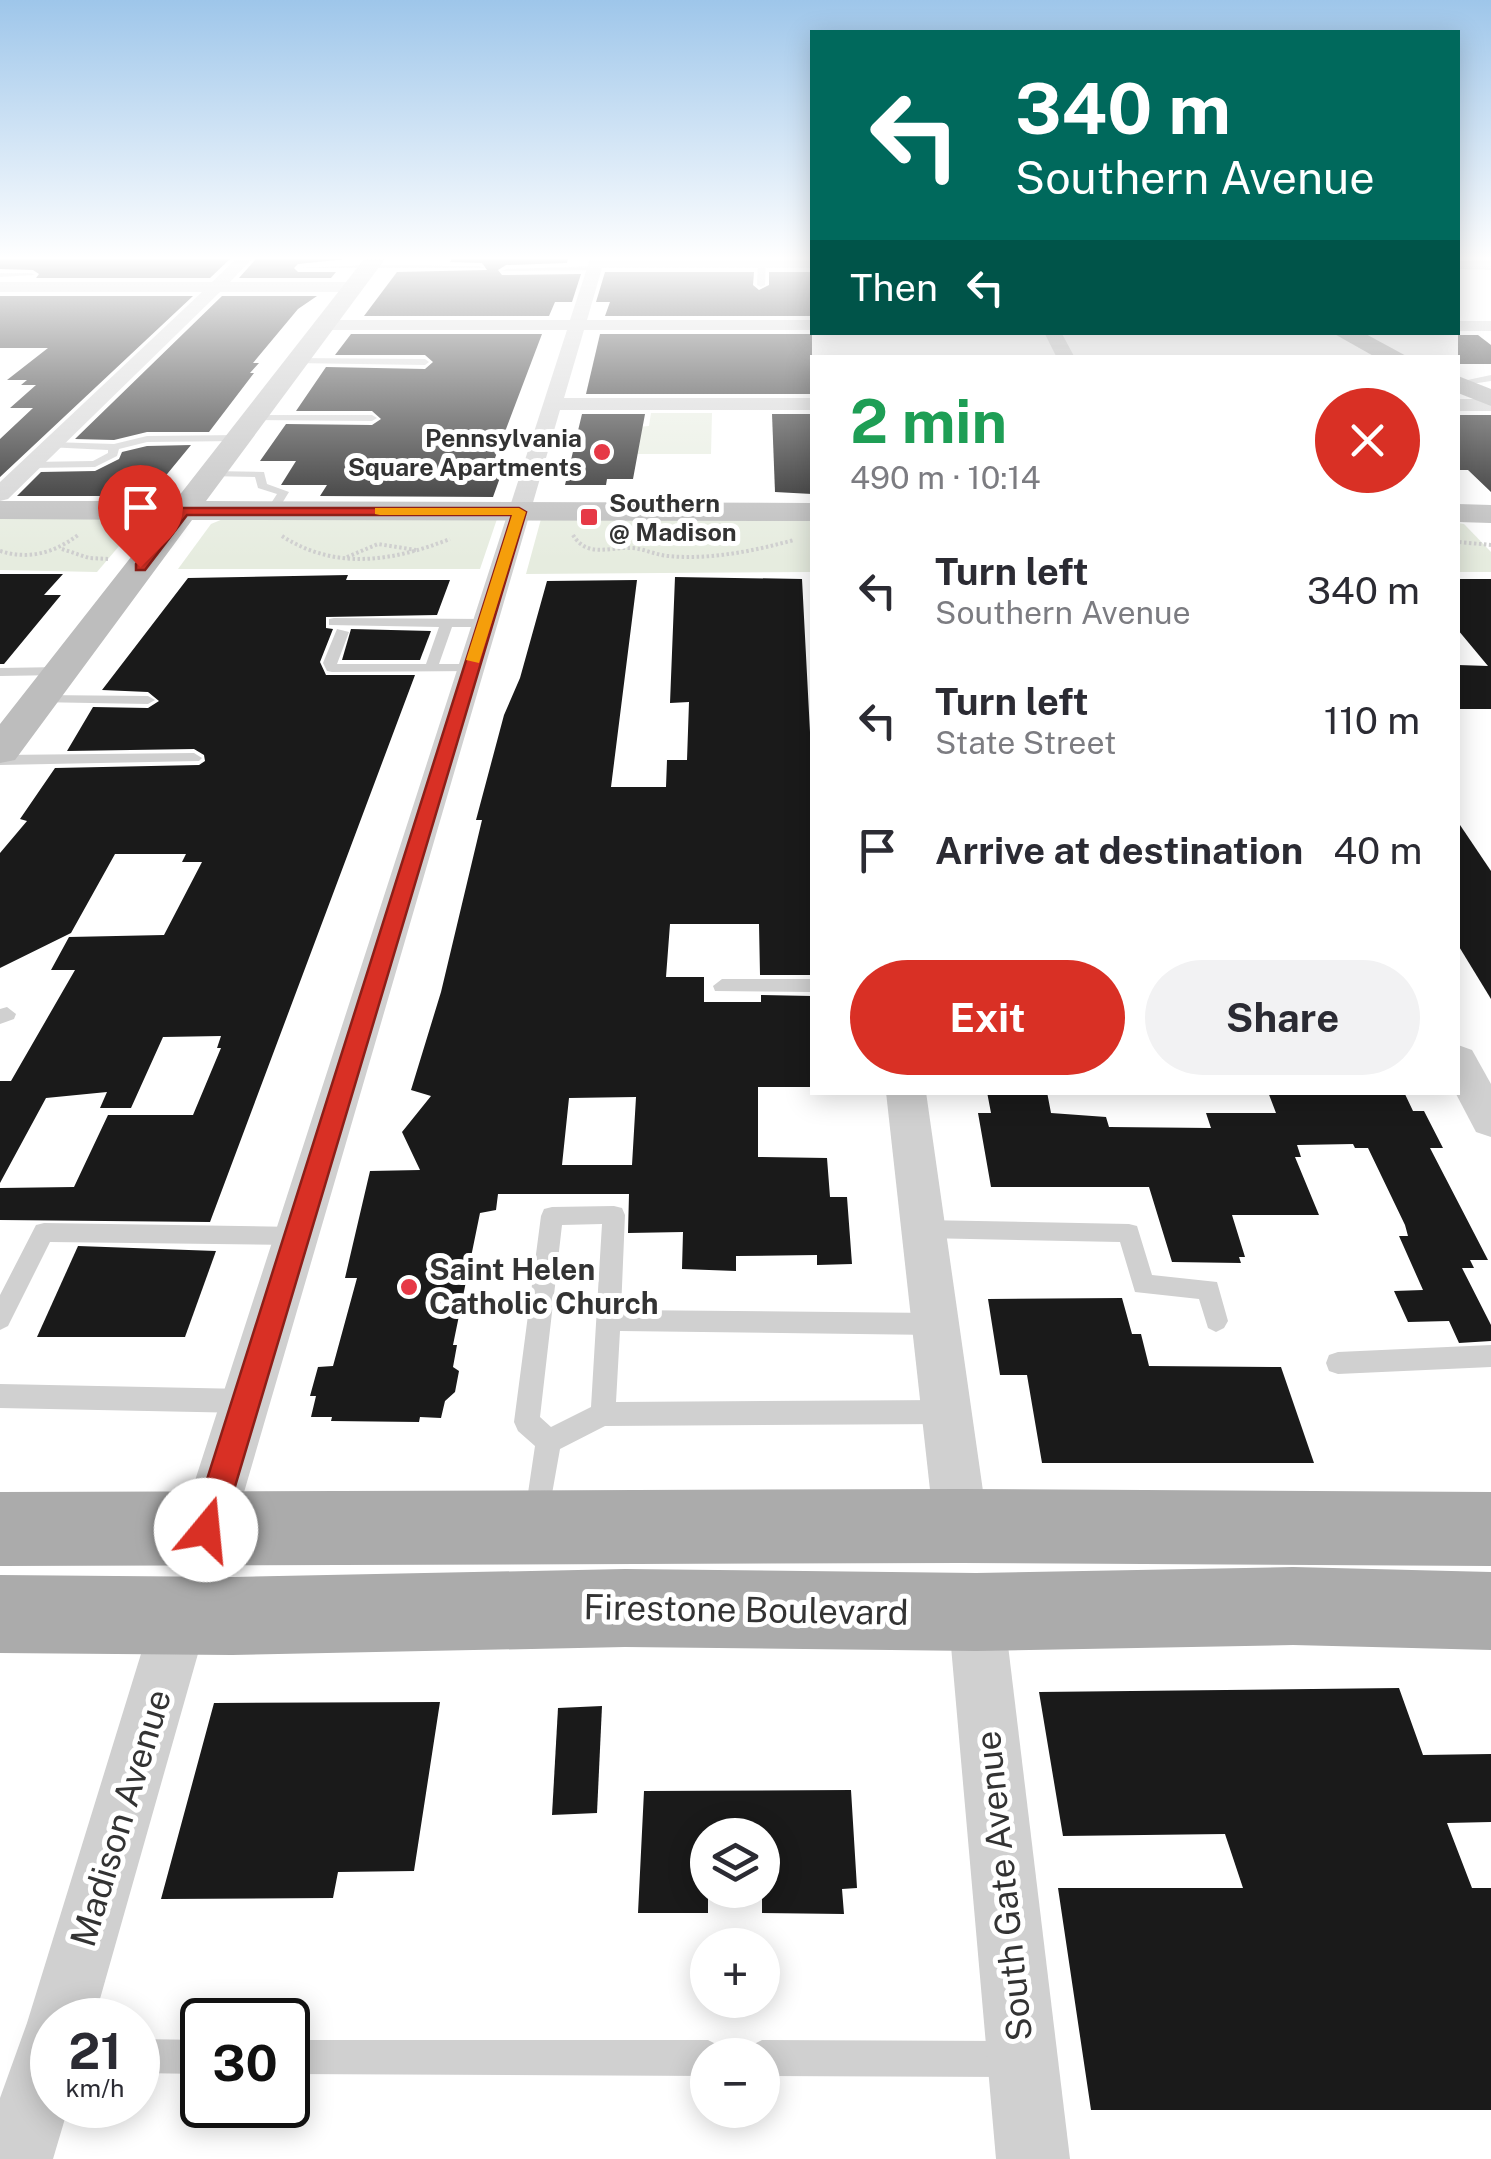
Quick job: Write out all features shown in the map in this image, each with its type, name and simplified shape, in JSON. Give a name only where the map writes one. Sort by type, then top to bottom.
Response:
[{"type":"main road","points":[[0,751],[297,361]]},
{"type":"main road","points":[[1460,385],[1491,402]]},
{"type":"main road","points":[[0,510],[183,511],[276,523],[519,512],[810,512]]},
{"type":"main road","points":[[0,1529],[961,1526],[1491,1530]]},
{"type":"main road","name":"Firestone Boulevard","points":[[0,1614],[608,1608],[976,1612],[1292,1606],[1491,1611]]},
{"type":"street","points":[[0,494],[139,360]]},
{"type":"street","points":[[206,1530],[566,360]]},
{"type":"street","points":[[1460,405],[1491,402]]},
{"type":"street","points":[[552,404],[810,404]]},
{"type":"street","points":[[1460,1064],[1491,1122]]},
{"type":"street","points":[[906,1095],[961,1526]]},
{"type":"street","name":"South Gate Avenue","points":[[976,1612],[1033,2159]]},
{"type":"street","name":"Madison Avenue","points":[[68,1998],[181,1615]]},
{"type":"street","name":"Madison Avenue","points":[[16,2159],[30,2117]]},
{"type":"lane","points":[[297,361],[424,362]]},
{"type":"lane","points":[[1460,384],[1491,378]]},
{"type":"lane","points":[[52,445],[114,447],[147,439],[372,418]]},
{"type":"lane","points":[[31,464],[95,464],[114,454],[114,447]]},
{"type":"lane","points":[[212,474],[260,474],[262,486],[284,492],[276,523]]},
{"type":"lane","points":[[430,668],[447,622]]},
{"type":"lane","points":[[471,668],[332,668],[330,663],[338,627],[485,622]]},
{"type":"lane","points":[[0,672],[50,685],[148,700]]},
{"type":"lane","points":[[0,760],[194,758]]},
{"type":"lane","points":[[722,986],[810,986]]},
{"type":"lane","points":[[548,1442],[527,1422],[552,1216],[614,1215],[602,1414]]},
{"type":"lane","points":[[923,1229],[1129,1233],[1142,1286],[1208,1289],[1216,1321]]},
{"type":"lane","points":[[0,1319],[44,1232],[296,1236]]},
{"type":"lane","points":[[608,1320],[934,1324]]},
{"type":"lane","points":[[1338,1362],[1491,1356]]},
{"type":"lane","points":[[0,1396],[246,1401]]},
{"type":"lane","points":[[548,1442],[602,1414],[946,1412]]},
{"type":"lane","points":[[535,1530],[548,1442]]},
{"type":"lane","points":[[310,2057],[690,2058]]},
{"type":"lane","points":[[780,2058],[1021,2059]]},
{"type":"path","points":[[276,523],[307,554],[346,558],[396,557],[456,536]]},
{"type":"path","points":[[570,529],[574,541],[588,549],[636,548],[661,556],[727,556],[796,540]]},
{"type":"path","points":[[0,551],[29,556],[61,548],[86,530]]},
{"type":"path","points":[[1460,542],[1491,545]]},
{"type":"path","points":[[346,558],[378,544],[418,550]]},
{"type":"path","points":[[61,548],[89,558],[108,558]]},
{"type":"shaded area","points":[[651,413],[712,413],[711,454],[634,454],[638,427],[649,426]]},
{"type":"shaded area","points":[[0,518],[142,519],[97,572],[0,570]]},
{"type":"shaded area","points":[[223,519],[497,519],[480,569],[178,569],[211,524]]},
{"type":"shaded area","points":[[541,519],[810,520],[810,572],[526,574]]},
{"type":"shaded area","points":[[1460,523],[1491,552],[1491,572],[1460,572]]},
{"type":"building","points":[[33,360],[125,360],[0,477],[0,439],[33,408],[10,408],[36,385],[21,385],[27,380],[7,380]]},
{"type":"building","points":[[156,360],[256,360],[253,363],[259,363],[209,432],[147,432],[114,440],[75,439]]},
{"type":"building","points":[[430,360],[532,360],[495,458],[507,458],[493,497],[320,496],[327,485],[281,485],[296,461],[260,461],[286,424],[372,425],[381,419],[372,411],[296,411],[326,367],[425,369],[433,362]]},
{"type":"building","points":[[594,360],[810,360],[810,394],[586,394]]},
{"type":"building","points":[[1460,360],[1491,360],[1491,364],[1460,364]]},
{"type":"building","name":"Pennsylvania Square Apartments","points":[[582,414],[645,414],[633,479],[607,479],[606,485],[565,485]]},
{"type":"building","points":[[772,414],[810,414],[810,494],[775,492]]},
{"type":"building","points":[[1460,415],[1491,415],[1491,492],[1468,470],[1460,470]]},
{"type":"building","points":[[191,445],[149,496],[17,496],[41,472],[95,471],[119,459],[122,452],[147,446]]},
{"type":"building","points":[[0,574],[63,574],[44,595],[61,595],[4,664],[0,664]]},
{"type":"building","points":[[348,575],[346,580],[450,580],[437,615],[326,617],[326,628],[333,629],[320,662],[326,675],[415,675],[210,1222],[0,1220],[0,1188],[74,1187],[108,1115],[193,1115],[221,1048],[217,1048],[221,1036],[163,1037],[131,1108],[100,1108],[107,1092],[46,1098],[0,1183],[0,1081],[11,1081],[75,970],[51,970],[69,937],[164,935],[202,862],[182,862],[186,854],[115,854],[71,933],[0,968],[0,853],[27,821],[20,819],[55,768],[199,765],[205,761],[204,755],[194,749],[67,751],[93,707],[148,708],[159,701],[148,692],[102,690],[188,578]]},
{"type":"building","points":[[675,577],[802,579],[810,732],[810,975],[760,975],[759,924],[670,924],[666,977],[704,977],[704,1002],[761,1002],[761,995],[810,996],[810,1087],[758,1087],[758,1157],[827,1158],[830,1197],[847,1197],[852,1264],[817,1265],[817,1255],[736,1256],[736,1271],[682,1269],[683,1232],[628,1233],[629,1194],[498,1194],[496,1210],[480,1213],[453,1345],[457,1345],[453,1367],[459,1371],[455,1392],[445,1401],[441,1418],[420,1417],[419,1422],[331,1421],[332,1417],[311,1417],[316,1396],[310,1396],[318,1367],[333,1366],[357,1278],[345,1278],[370,1171],[420,1170],[402,1132],[431,1096],[411,1090],[441,992],[482,820],[476,820],[504,715],[520,678],[547,581],[637,580],[611,787],[666,787],[667,760],[687,760],[689,702],[670,703]],"holes":[[[636,1097],[632,1165],[562,1165],[569,1098]]]},
{"type":"building","points":[[1460,579],[1491,579],[1491,709],[1460,709],[1460,665],[1488,666],[1460,632]]},
{"type":"building","points":[[351,629],[431,631],[420,660],[342,660]]},
{"type":"building","points":[[1460,825],[1491,871],[1491,999],[1460,948]]},
{"type":"building","points":[[988,1095],[1048,1095],[1051,1113],[1106,1117],[1109,1127],[1211,1128],[1206,1113],[1276,1113],[1269,1095],[1405,1095],[1413,1111],[1424,1111],[1443,1148],[1430,1148],[1488,1260],[1470,1260],[1474,1268],[1462,1268],[1491,1325],[1491,1341],[1459,1343],[1449,1321],[1408,1322],[1394,1291],[1423,1290],[1399,1236],[1408,1236],[1405,1225],[1368,1148],[1355,1148],[1353,1144],[1297,1145],[1301,1157],[1295,1157],[1319,1215],[1232,1215],[1245,1257],[1239,1257],[1241,1263],[1172,1262],[1149,1187],[991,1187],[978,1113],[991,1113]]},
{"type":"building","points":[[78,1246],[216,1251],[185,1337],[37,1337]]},
{"type":"building","points":[[1122,1298],[1132,1334],[1141,1334],[1149,1366],[1281,1367],[1314,1463],[1042,1463],[1027,1375],[1000,1375],[988,1299]]},
{"type":"building","points":[[1399,1688],[1423,1755],[1491,1754],[1491,1822],[1447,1823],[1472,1888],[1491,1888],[1491,2110],[1091,2110],[1058,1888],[1243,1888],[1225,1834],[1063,1836],[1039,1692]]},
{"type":"building","points":[[440,1702],[414,1871],[338,1872],[333,1898],[161,1899],[214,1703]]},
{"type":"building","points":[[602,1706],[597,1813],[552,1815],[558,1708]]},
{"type":"building","points":[[851,1790],[857,1888],[842,1889],[844,1914],[762,1913],[762,1908],[780,1908],[780,1818],[690,1818],[690,1908],[708,1908],[708,1913],[638,1913],[644,1791]]},
{"type":"slow traffic","points":[[380,511],[519,512],[474,660]]},
{"type":"place","name":"Pennsylvania Square Apartments","points":[[602,452]]},
{"type":"place","name":"Southern @ Madison","points":[[589,517]]},
{"type":"place","name":"Saint Helen Catholic Church","points":[[409,1287]]},
{"type":"route","points":[[140,567],[183,511],[519,512],[206,1530]]}]
